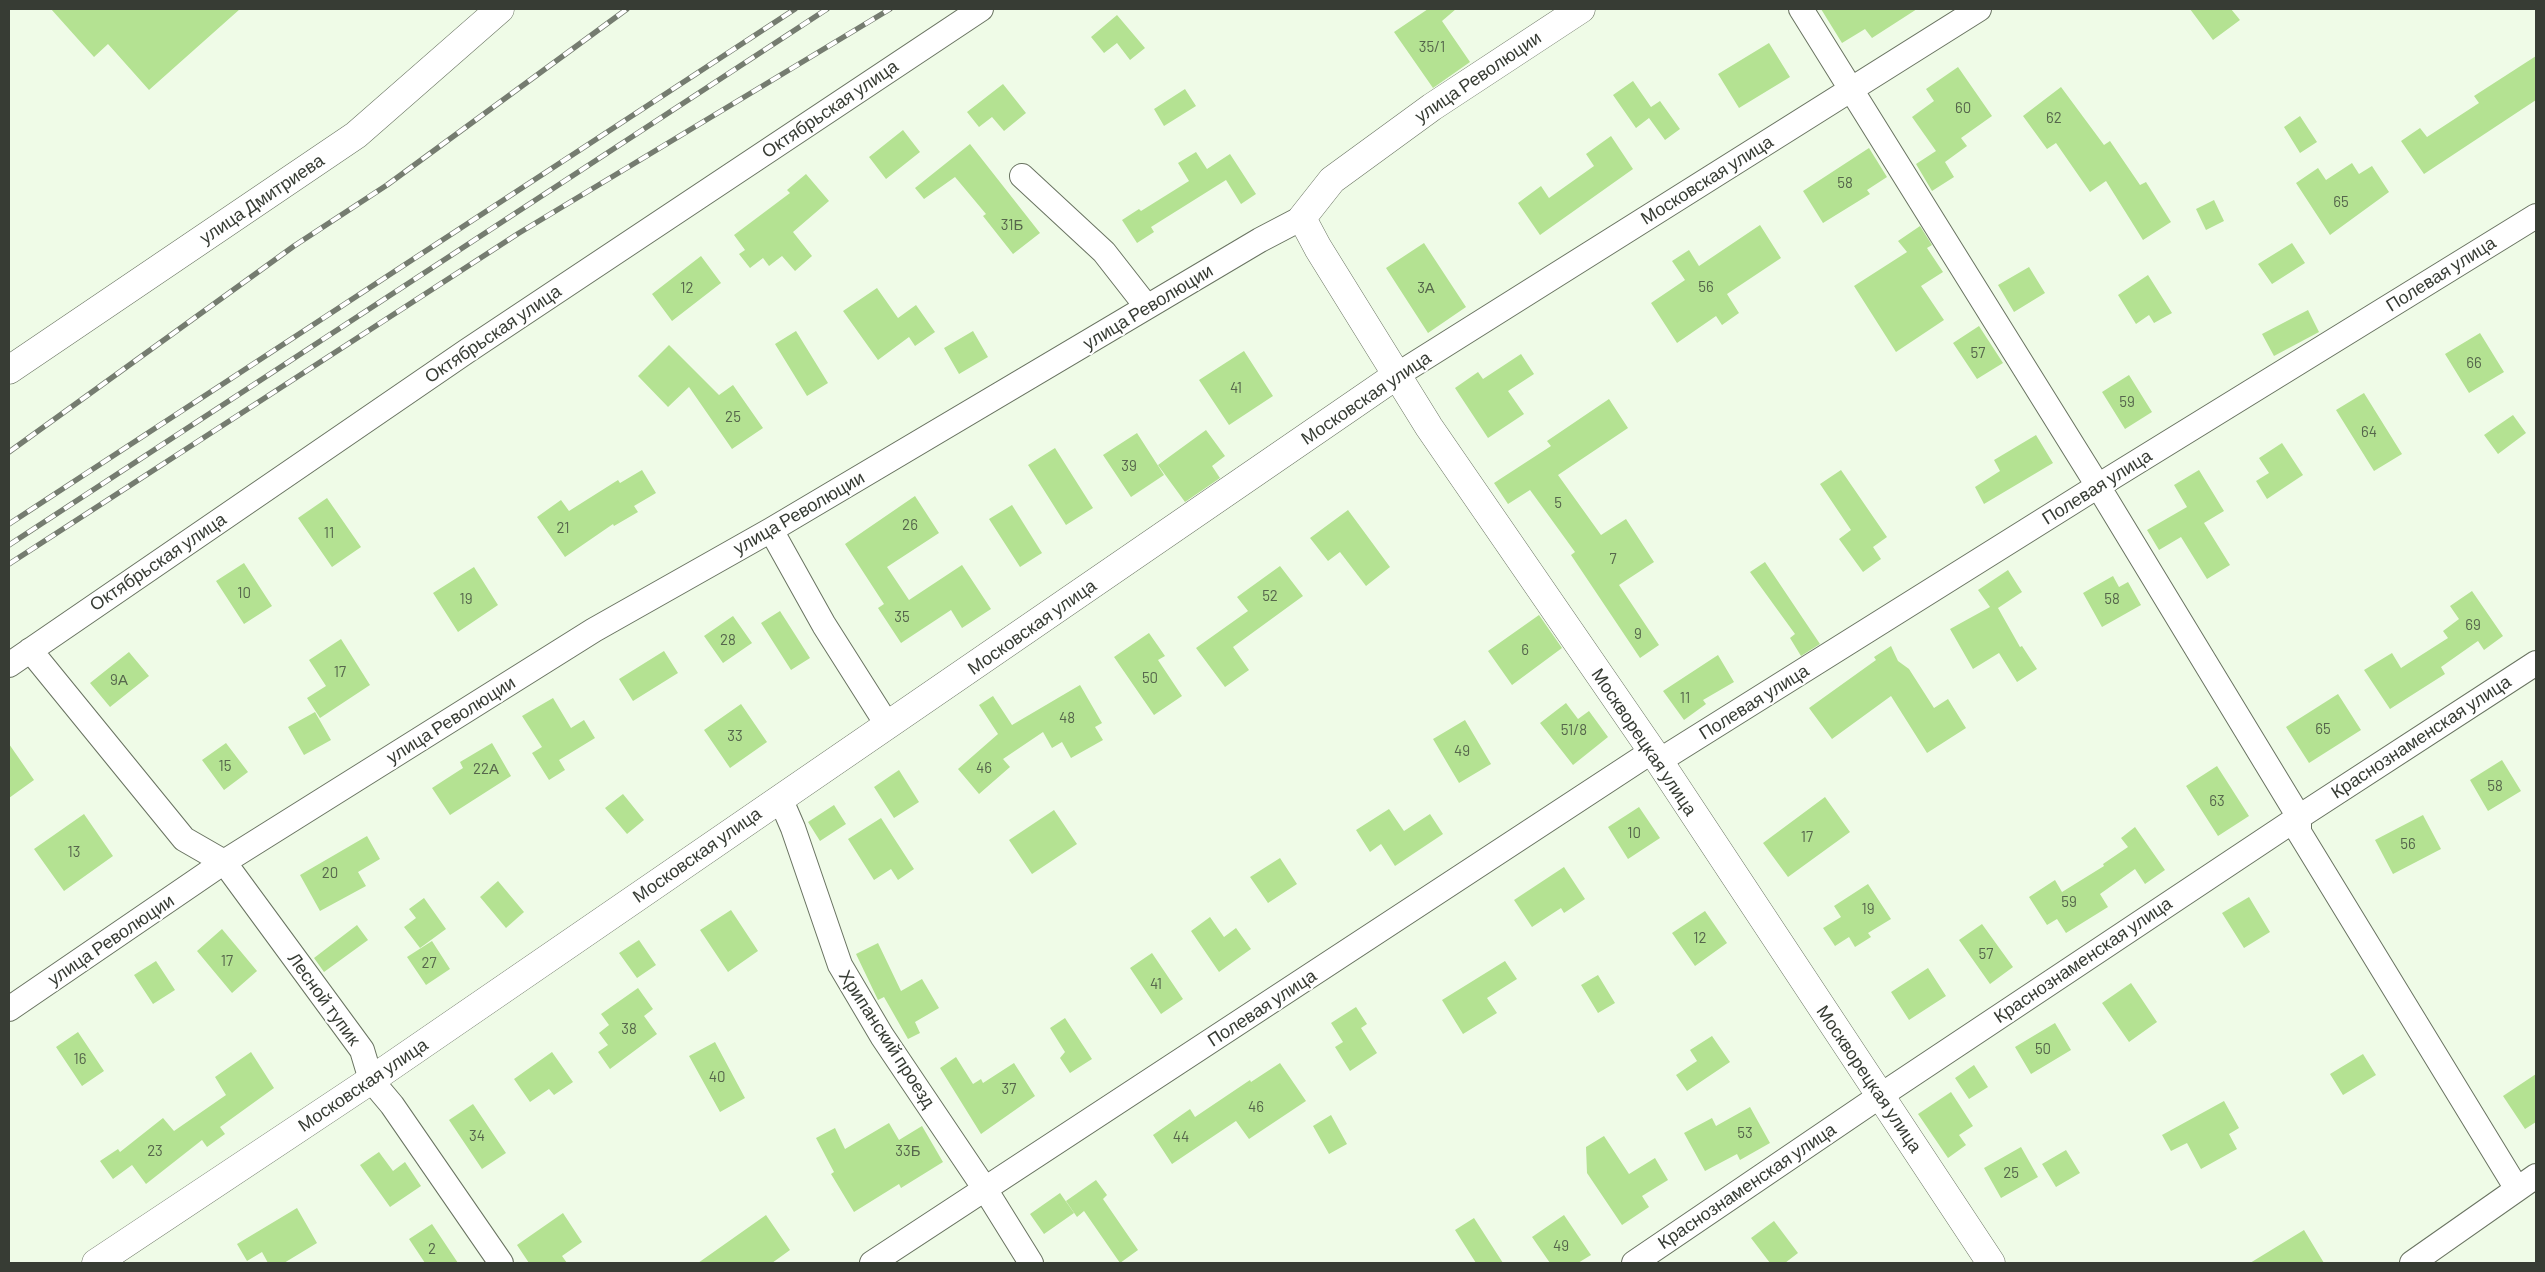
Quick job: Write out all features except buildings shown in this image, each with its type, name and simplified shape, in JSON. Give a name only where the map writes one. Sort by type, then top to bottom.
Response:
[{"type":"street","name":"улица Дмитриева","points":[[9,370],[356,135],[500,9]]},
{"type":"street","name":"Октябрьская улица","points":[[9,665],[467,351],[981,9]]},
{"type":"street","name":"улица Революции","points":[[9,1009],[224,862],[594,630],[771,530],[1147,307],[1302,218],[1332,180],[1432,107],[1581,9]]},
{"type":"street","points":[[1801,9],[2098,486],[2299,817],[2299,832],[2517,1189]]},
{"type":"street","name":"Московская улица","points":[[96,1263],[372,1080],[1397,375],[1979,9]]},
{"type":"street","points":[[1022,176],[1104,252],[1147,307]]},
{"type":"street","name":"Полевая улица","points":[[872,1263],[1655,756],[2536,216]]},
{"type":"street","name":"Москворецкая улица","points":[[1302,218],[1318,248],[1429,427],[1655,756],[1992,1263]]},
{"type":"street","points":[[771,530],[824,626],[888,726]]},
{"type":"street","points":[[30,650],[184,839],[224,862]]},
{"type":"street","name":"Краснознаменская улица","points":[[1634,1263],[1880,1096],[2536,662]]},
{"type":"street","name":"Хрипанский проезд","points":[[780,798],[793,828],[840,965],[882,1036],[986,1189],[1031,1263]]},
{"type":"street","name":"Лесной тупик","points":[[224,862],[362,1050],[372,1080],[392,1105],[501,1263]]},
{"type":"street","points":[[2412,1263],[2536,1176]]},
{"type":"railway","points":[[9,452],[294,246],[387,185],[627,9]]},
{"type":"railway","points":[[9,524],[795,9]]},
{"type":"railway","points":[[9,545],[827,9]]},
{"type":"railway","points":[[9,564],[519,233],[890,9]]}]
